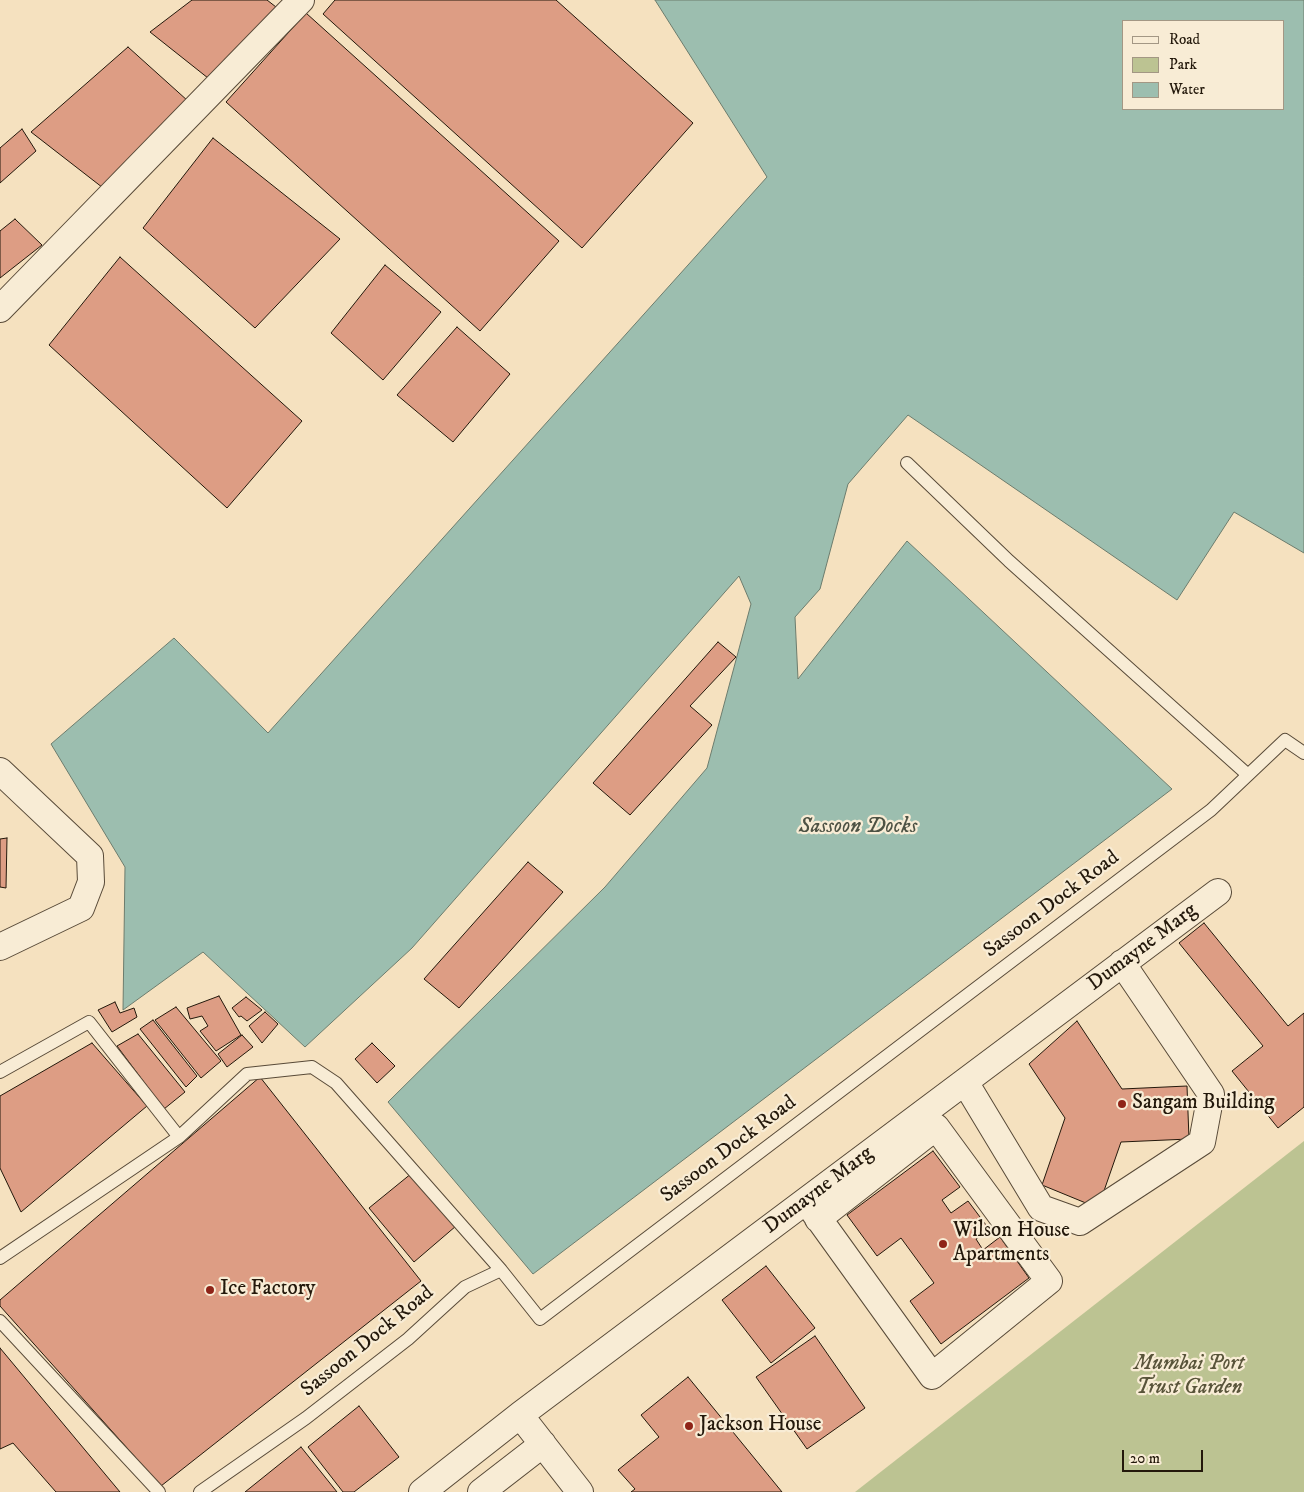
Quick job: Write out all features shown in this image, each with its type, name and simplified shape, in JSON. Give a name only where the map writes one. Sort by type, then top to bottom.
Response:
[{"type":"street","points":[[0,309],[301,0]]},
{"type":"street","points":[[0,771],[90,856],[91,882],[81,908],[0,947]]},
{"type":"street","name":"Dumayne Marg","points":[[422,1492],[520,1415],[812,1210],[965,1082],[1218,892]]},
{"type":"street","points":[[965,1082],[1041,1208],[1080,1222],[1202,1142],[1210,1094],[1122,964]]},
{"type":"street","points":[[936,1127],[1049,1281],[932,1376],[812,1210],[936,1127]]},
{"type":"street","points":[[520,1415],[580,1492]]},
{"type":"street","points":[[481,1492],[543,1444]]},
{"type":"lane","points":[[907,463],[1009,561],[1248,774]]},
{"type":"lane","name":"Sassoon Dock Road","points":[[200,1492],[322,1406],[408,1339],[465,1287],[501,1270],[540,1319],[1211,810],[1285,740],[1304,753]]},
{"type":"lane","points":[[0,1072],[89,1022],[179,1137]]},
{"type":"lane","points":[[0,1258],[179,1137],[247,1074],[312,1066],[336,1083],[501,1270]]},
{"type":"lane","points":[[0,1321],[159,1492]]},
{"type":"green space","name":"Mumbai Port Trust Garden","points":[[1304,1141],[1304,1492],[855,1492]]},
{"type":"water","name":"Sassoon Docks","points":[[655,0],[1304,0],[1304,553],[1234,512],[1177,600],[908,415],[848,484],[820,589],[795,617],[798,679],[907,541],[1172,789],[533,1274],[388,1102],[605,887],[707,768],[751,604],[739,576],[412,948],[305,1047],[203,952],[123,1010],[125,867],[51,744],[174,638],[268,733],[767,177]]},
{"type":"building","points":[[192,0],[267,0],[276,7],[213,82],[150,32]]},
{"type":"building","points":[[335,0],[556,0],[693,123],[582,248],[323,14]]},
{"type":"building","points":[[306,13],[559,241],[480,331],[226,102]]},
{"type":"building","points":[[128,47],[188,101],[107,191],[31,132]]},
{"type":"building","points":[[22,129],[36,151],[0,183],[0,148]]},
{"type":"building","points":[[213,138],[340,239],[255,328],[143,228]]},
{"type":"building","points":[[15,219],[42,245],[0,278],[0,231]]},
{"type":"building","points":[[120,257],[302,421],[227,508],[49,345]]},
{"type":"building","points":[[385,265],[441,312],[383,380],[331,333]]},
{"type":"building","points":[[457,327],[510,374],[453,442],[397,395]]},
{"type":"building","points":[[718,642],[736,657],[690,706],[712,725],[630,815],[593,783]]},
{"type":"building","points":[[7,838],[6,888],[0,887],[0,839]]},
{"type":"building","points":[[528,862],[563,892],[459,1008],[424,979]]},
{"type":"building","points":[[1204,923],[1288,1026],[1304,1013],[1304,1107],[1278,1128],[1232,1071],[1263,1046],[1179,943]]},
{"type":"building","points":[[219,996],[241,1035],[216,1051],[200,1031],[208,1026],[202,1016],[190,1019],[187,1008]]},
{"type":"building","points":[[246,997],[262,1010],[247,1021],[241,1016],[239,1017],[232,1008]]},
{"type":"building","points":[[115,1002],[120,1013],[134,1008],[137,1017],[112,1032],[98,1010]]},
{"type":"building","points":[[176,1007],[221,1061],[201,1078],[155,1020]]},
{"type":"building","points":[[265,1012],[278,1024],[262,1043],[249,1026]]},
{"type":"building","points":[[153,1020],[197,1076],[186,1087],[140,1029]]},
{"type":"building","name":"Sangam Building","points":[[1077,1021],[1122,1089],[1187,1086],[1189,1139],[1121,1142],[1098,1208],[1042,1185],[1065,1118],[1029,1064]]},
{"type":"building","points":[[138,1034],[185,1092],[164,1109],[117,1046]]},
{"type":"building","points":[[242,1035],[253,1047],[227,1067],[218,1054]]},
{"type":"building","points":[[92,1043],[147,1106],[21,1212],[0,1168],[0,1096]]},
{"type":"building","points":[[372,1043],[395,1066],[377,1083],[355,1059]]},
{"type":"building","name":"Ice Factory","points":[[260,1077],[421,1281],[161,1486],[0,1306],[0,1300]]},
{"type":"building","name":"Wilson House Apartments","points":[[933,1151],[960,1187],[942,1200],[951,1213],[968,1201],[989,1229],[976,1239],[983,1250],[1000,1237],[1029,1278],[941,1344],[910,1301],[934,1283],[901,1238],[877,1256],[847,1215]]},
{"type":"building","points":[[412,1173],[456,1226],[414,1262],[369,1208]]},
{"type":"building","points":[[766,1266],[815,1328],[771,1363],[722,1300]]},
{"type":"building","points":[[815,1336],[865,1408],[807,1449],[756,1377]]},
{"type":"building","points":[[0,1348],[120,1492],[56,1492],[13,1443],[0,1449]]},
{"type":"building","name":"Jackson House","points":[[688,1377],[782,1492],[631,1492],[635,1489],[618,1470],[659,1437],[641,1415]]},
{"type":"building","points":[[359,1406],[399,1457],[354,1492],[343,1492],[308,1447]]},
{"type":"building","points":[[301,1447],[337,1492],[245,1492]]},
{"type":"place","name":"Sangam Building","points":[[1122,1104]]},
{"type":"place","name":"Wilson House Apartments","points":[[943,1244]]},
{"type":"place","name":"Ice Factory","points":[[210,1290]]},
{"type":"place","name":"Jackson House","points":[[689,1426]]}]
